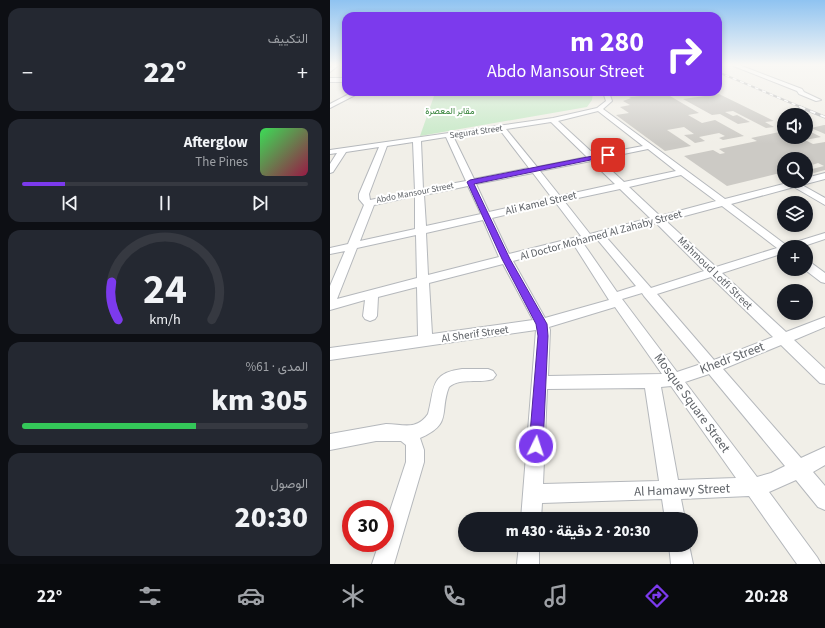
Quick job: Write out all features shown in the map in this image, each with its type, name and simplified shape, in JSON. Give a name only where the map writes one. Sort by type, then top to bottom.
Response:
[{"type":"street","points":[[801,91],[818,100]]},
{"type":"street","points":[[330,101],[342,95]]},
{"type":"street","points":[[330,106],[350,96]]},
{"type":"street","points":[[607,96],[609,101],[608,104],[599,109],[777,244]]},
{"type":"street","name":"Segurat Street","points":[[330,152],[553,120],[599,109]]},
{"type":"street","name":"Mahmoud Lotfi Street","points":[[553,120],[825,378]]},
{"type":"street","name":"Mosque Square Street","points":[[502,128],[588,238],[646,290],[825,500]]},
{"type":"street","points":[[449,135],[506,259],[542,324],[543,336],[541,383],[531,512]]},
{"type":"street","points":[[417,140],[425,340]]},
{"type":"street","points":[[330,301],[368,209],[368,203],[364,199],[364,194],[384,144]]},
{"type":"street","name":"Abdo Mansour Street","points":[[368,203],[649,147]]},
{"type":"street","points":[[330,170],[343,150]]},
{"type":"street","name":"Ali Kamel Street","points":[[330,251],[682,172]]},
{"type":"street","name":"Al Doctor Mohamed Al Zahaby Street","points":[[813,179],[825,176]]},
{"type":"street","name":"Al Doctor Mohamed Al Zahaby Street","points":[[330,305],[780,188]]},
{"type":"street","points":[[802,188],[825,202]]},
{"type":"street","points":[[812,240],[825,236]]},
{"type":"street","name":"Mosque Square Street","points":[[588,238],[616,300],[810,564]]},
{"type":"street","points":[[646,290],[714,272],[777,251]]},
{"type":"street","points":[[813,270],[825,279]]},
{"type":"street","name":"Al Sherif Street","points":[[330,354],[542,324],[646,290]]},
{"type":"street","points":[[370,316],[372,294]]},
{"type":"street","name":"Khedr Street","points":[[541,383],[652,381],[674,379],[712,367],[825,322]]},
{"type":"street","points":[[408,435],[429,425],[434,419],[442,385],[446,380],[452,377],[488,375]]},
{"type":"street","points":[[652,381],[674,512]]},
{"type":"street","points":[[330,442],[389,431],[400,431],[408,435],[414,442],[416,451],[415,462],[383,564]]},
{"type":"street","name":"Al Hamawy Street","points":[[532,494],[754,487],[773,482],[825,456]]},
{"type":"street","points":[[528,564],[529,552]]},
{"type":"street","points":[[680,552],[682,564]]},
{"type":"green space","name":"مقابر المعصرة","points":[[434,96],[592,96],[592,100],[587,107],[420,136]]},
{"type":"building","points":[[722,95],[774,121],[765,122],[774,127],[766,128],[733,111],[725,112],[733,116],[737,115],[750,122],[738,124],[720,114],[712,115],[683,99]]},
{"type":"building","points":[[670,96],[699,113],[688,115],[702,123],[715,120],[744,136],[723,140],[719,138],[725,136],[719,133],[699,137],[705,141],[695,143],[684,135],[694,134],[684,127],[667,130],[691,146],[665,151],[616,115],[629,113],[620,107],[630,105],[623,101],[631,98],[629,97]]},
{"type":"building","points":[[824,125],[825,134],[813,129],[813,128]]},
{"type":"building","points":[[777,132],[777,144],[813,144],[825,142],[825,170],[813,172],[813,169],[824,166],[818,163],[813,165],[813,152],[777,152],[777,174],[727,186],[684,156],[713,150],[720,154],[725,153],[719,149],[757,141],[751,138]]},
{"type":"building","points":[[813,133],[821,137],[813,138]]},
{"type":"railway","points":[[764,91],[803,108]]},
{"type":"railway","points":[[800,107],[825,117]]},
{"type":"route","points":[[536,446],[541,383],[543,336],[542,324],[506,259],[470,182],[608,155]]}]
